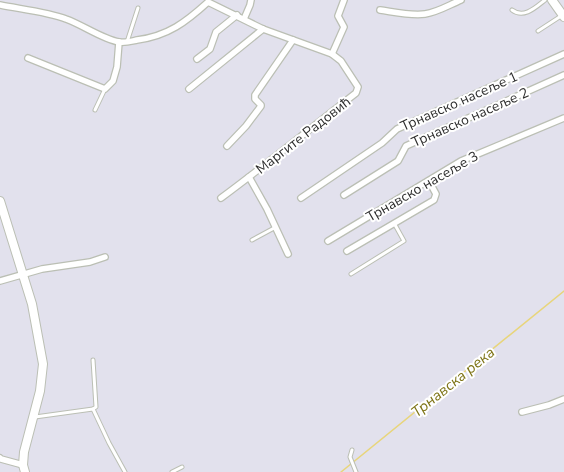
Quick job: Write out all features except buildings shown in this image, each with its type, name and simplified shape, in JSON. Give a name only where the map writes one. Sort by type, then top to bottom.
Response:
[{"type":"street","name":"Маргите Радовић","points":[[202,0],[237,15],[263,29],[332,54],[341,61],[358,87],[356,93],[249,178],[221,198]]},
{"type":"street","points":[[244,19],[251,0]]},
{"type":"street","points":[[332,54],[344,27],[338,16],[344,0]]},
{"type":"street","points":[[380,10],[424,14],[438,10],[461,0]]},
{"type":"street","points":[[552,0],[563,16]]},
{"type":"street","points":[[0,6],[64,18],[80,24],[105,37],[119,42],[127,42],[161,35],[192,17],[208,2]]},
{"type":"street","points":[[197,59],[210,50],[216,32],[237,15]]},
{"type":"street","points":[[189,89],[263,29]]},
{"type":"street","points":[[227,146],[246,126],[261,106],[261,104],[255,99],[254,95],[293,40]]},
{"type":"street","points":[[28,58],[105,89],[113,81],[117,67],[119,42]]},
{"type":"street","name":"Трнавско насеље 1","points":[[301,198],[382,143],[397,129],[564,54]]},
{"type":"street","name":"Трнавско насеље 2","points":[[344,195],[398,162],[406,146],[564,75]]},
{"type":"street","name":"Трнавско насеље 3","points":[[328,241],[462,161],[564,118]]},
{"type":"street","name":"Маргите Радовић","points":[[249,178],[276,226],[288,254]]},
{"type":"street","points":[[347,250],[436,197],[436,194],[428,181]]},
{"type":"street","points":[[0,201],[24,274],[32,304],[43,364],[40,391],[24,452],[24,468],[0,458]]},
{"type":"street","points":[[0,281],[42,269],[90,262],[105,257]]},
{"type":"street","points":[[522,412],[549,405],[564,399]]},
{"type":"lane","points":[[512,10],[519,14],[526,13],[545,0]]},
{"type":"lane","points":[[127,42],[138,8]]},
{"type":"lane","points":[[538,31],[563,16]]},
{"type":"lane","points":[[95,110],[105,89]]},
{"type":"lane","points":[[351,274],[404,241],[394,222]]},
{"type":"lane","points":[[252,240],[276,226]]},
{"type":"lane","points":[[33,417],[93,409],[96,407],[92,360]]},
{"type":"lane","points":[[93,409],[125,472]]},
{"type":"lane","points":[[352,450],[350,457],[356,472]]},
{"type":"lane","points":[[172,472],[182,468]]},
{"type":"waterway","name":"Трнавска река","points":[[341,472],[564,291]]}]
